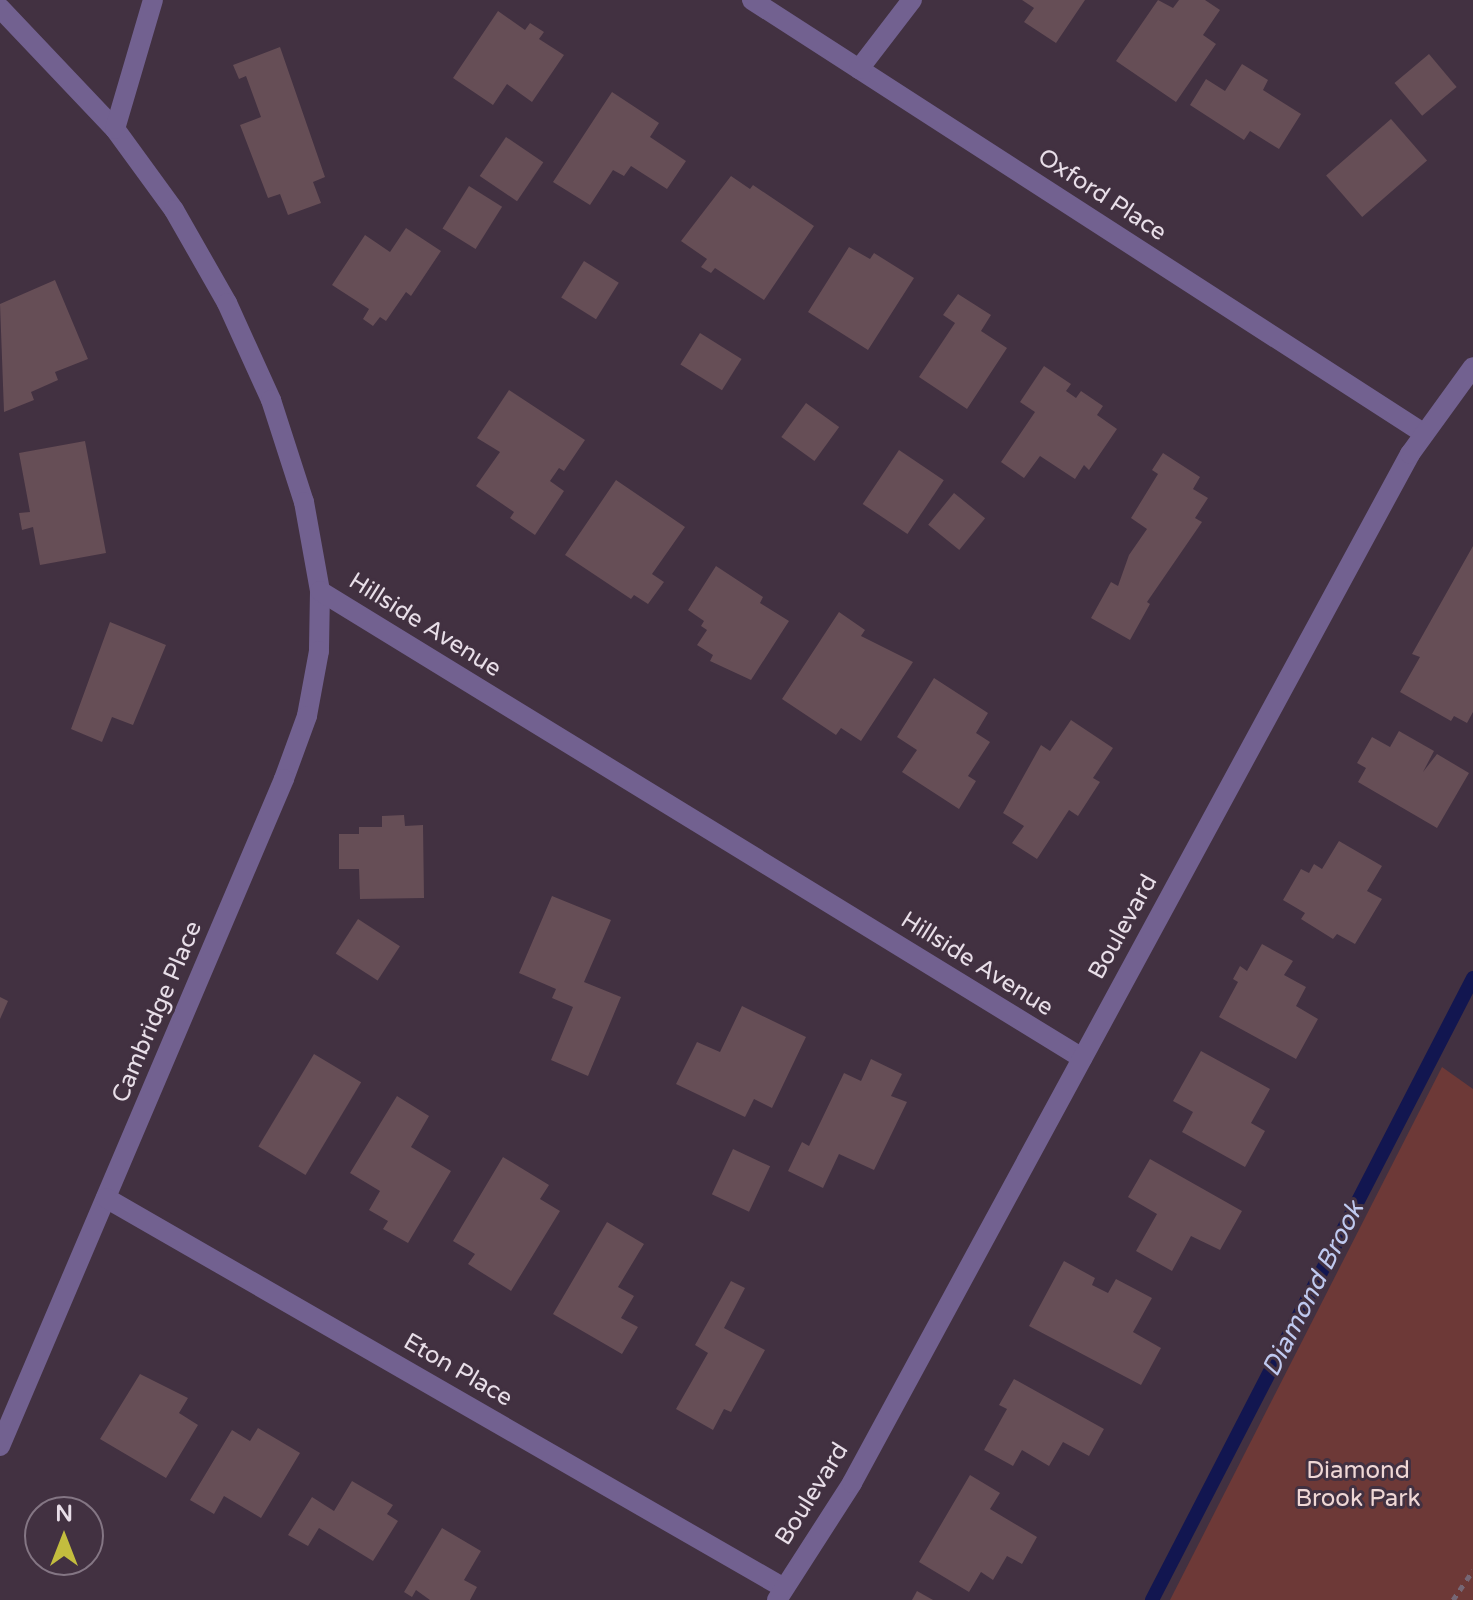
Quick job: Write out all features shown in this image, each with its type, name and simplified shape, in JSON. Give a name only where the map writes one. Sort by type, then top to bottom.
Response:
[{"type":"street","points":[[115,129],[153,0]]},
{"type":"street","name":"Oxford Place","points":[[752,0],[1423,433]]},
{"type":"street","points":[[859,69],[912,0]]},
{"type":"street","name":"Hillside Avenue","points":[[0,8],[115,129],[204,263],[271,400],[304,502],[320,591],[1082,1058]]},
{"type":"street","name":"Boulevard","points":[[781,1594],[852,1483],[1423,433],[1473,367]]},
{"type":"street","name":"Cambridge Place","points":[[1,1444],[307,716],[319,651],[320,591]]},
{"type":"street","name":"Eton Place","points":[[106,1198],[781,1594]]},
{"type":"path","points":[[1453,1600],[1473,1570]]},
{"type":"green space","name":"Diamond Brook Park","points":[[1442,1067],[1473,1089],[1473,1600],[1170,1600]]},
{"type":"building","points":[[1022,0],[1085,0],[1056,43],[1024,22],[1034,8]]},
{"type":"building","points":[[1158,0],[1173,8],[1179,0],[1205,0],[1220,10],[1203,35],[1216,44],[1176,102],[1116,61]]},
{"type":"building","points":[[498,11],[525,30],[530,23],[544,32],[539,39],[564,55],[532,102],[507,84],[493,105],[453,78]]},
{"type":"building","points":[[280,47],[325,177],[313,182],[321,203],[288,215],[280,194],[268,198],[240,125],[261,117],[246,76],[239,79],[233,65]]},
{"type":"building","points":[[1429,54],[1457,87],[1422,116],[1395,83]]},
{"type":"building","points":[[1242,64],[1268,80],[1263,90],[1301,114],[1279,149],[1250,131],[1244,140],[1190,105],[1206,79],[1225,91]]},
{"type":"building","points":[[612,92],[659,123],[650,137],[686,161],[667,189],[631,166],[624,176],[613,170],[590,205],[553,182]]},
{"type":"building","points":[[1391,119],[1427,161],[1362,217],[1326,175]]},
{"type":"building","points":[[506,137],[543,162],[517,201],[480,176]]},
{"type":"building","points":[[731,176],[750,189],[753,185],[814,226],[764,300],[715,268],[711,273],[701,267],[707,259],[681,241]]},
{"type":"building","points":[[469,186],[502,207],[476,249],[443,228]]},
{"type":"building","points":[[406,228],[441,251],[411,296],[406,292],[386,321],[380,317],[373,326],[363,319],[369,309],[332,285],[365,235],[390,252]]},
{"type":"building","points":[[849,247],[870,259],[874,253],[914,278],[868,350],[808,312]]},
{"type":"building","points":[[584,261],[619,283],[596,319],[561,297]]},
{"type":"building","points":[[55,280],[88,359],[55,372],[58,380],[31,392],[34,400],[4,412],[0,304]]},
{"type":"building","points":[[958,294],[991,315],[981,331],[1007,348],[967,409],[919,377],[955,323],[943,315]]},
{"type":"building","points":[[700,333],[742,359],[722,390],[680,364]]},
{"type":"building","points":[[1044,366],[1071,384],[1066,391],[1076,398],[1081,391],[1103,406],[1097,415],[1117,429],[1089,470],[1084,465],[1075,479],[1040,456],[1024,478],[1001,462],[1035,412],[1020,402]]},
{"type":"building","points":[[509,390],[585,440],[564,471],[559,468],[550,481],[564,491],[535,535],[510,518],[514,512],[476,486],[500,452],[477,438]]},
{"type":"building","points":[[806,403],[839,427],[814,461],[781,437]]},
{"type":"building","points":[[85,441],[106,553],[40,565],[33,527],[22,530],[19,513],[30,512],[19,453]]},
{"type":"building","points":[[899,450],[944,480],[907,534],[863,504]]},
{"type":"building","points":[[1163,453],[1200,477],[1193,489],[1208,498],[1195,518],[1202,522],[1147,602],[1150,604],[1130,640],[1091,618],[1111,582],[1118,586],[1129,555],[1147,529],[1131,518],[1158,474],[1152,470]]},
{"type":"building","points":[[616,480],[685,527],[652,574],[664,582],[648,604],[634,595],[631,599],[565,555]]},
{"type":"building","points":[[954,493],[985,518],[959,550],[928,525]]},
{"type":"building","points":[[1473,546],[1473,712],[1467,723],[1454,716],[1451,721],[1400,692],[1420,657],[1412,654]]},
{"type":"building","points":[[716,566],[763,597],[760,603],[789,621],[751,680],[710,661],[713,655],[697,645],[707,630],[701,626],[704,621],[688,610]]},
{"type":"building","points":[[839,612],[865,630],[861,636],[913,662],[861,741],[841,728],[836,735],[782,699]]},
{"type":"building","points":[[110,622],[166,645],[133,725],[112,717],[102,742],[71,729]]},
{"type":"building","points":[[934,678],[988,713],[976,733],[990,742],[968,776],[976,781],[959,809],[902,772],[917,750],[897,737]]},
{"type":"building","points":[[1071,720],[1113,748],[1093,778],[1100,782],[1078,816],[1069,810],[1037,859],[1012,843],[1024,826],[1003,813],[1041,745],[1050,751]]},
{"type":"building","points":[[1399,731],[1434,751],[1423,772],[1437,754],[1469,773],[1437,828],[1358,782],[1366,768],[1357,763],[1372,737],[1390,747]]},
{"type":"building","points":[[404,815],[405,826],[423,825],[424,898],[360,899],[359,869],[339,869],[339,834],[359,834],[359,827],[382,827],[382,816]]},
{"type":"building","points":[[1339,841],[1382,866],[1367,891],[1382,899],[1355,944],[1337,934],[1333,939],[1301,919],[1305,913],[1283,900],[1301,869],[1309,873],[1314,864],[1322,869]]},
{"type":"building","points":[[552,896],[611,920],[584,982],[621,997],[588,1076],[551,1060],[573,1007],[552,998],[556,989],[519,973]]},
{"type":"building","points":[[358,919],[400,946],[378,981],[336,953]]},
{"type":"building","points":[[1262,944],[1293,961],[1284,975],[1306,987],[1296,1006],[1318,1019],[1296,1059],[1219,1017],[1238,982],[1233,979],[1240,966],[1247,971]]},
{"type":"building","points":[[0,997],[8,1001],[0,1019]]},
{"type":"building","points":[[742,1006],[806,1037],[772,1108],[754,1099],[745,1117],[676,1084],[697,1042],[720,1052]]},
{"type":"building","points":[[1201,1051],[1270,1089],[1251,1123],[1265,1131],[1245,1167],[1182,1132],[1193,1112],[1173,1101]]},
{"type":"building","points":[[314,1054],[361,1082],[306,1175],[258,1147]]},
{"type":"building","points":[[871,1059],[902,1074],[891,1096],[907,1102],[874,1170],[839,1154],[823,1188],[788,1171],[802,1142],[809,1146],[844,1073],[861,1081]]},
{"type":"building","points":[[397,1096],[429,1116],[411,1147],[451,1171],[408,1243],[383,1229],[388,1221],[369,1210],[380,1191],[350,1173]]},
{"type":"building","points":[[733,1149],[770,1166],[749,1212],[712,1194]]},
{"type":"building","points":[[503,1157],[549,1185],[540,1199],[560,1211],[511,1291],[468,1264],[475,1254],[453,1241]]},
{"type":"building","points":[[1150,1159],[1242,1211],[1220,1250],[1191,1236],[1172,1271],[1136,1251],[1157,1214],[1128,1197]]},
{"type":"building","points":[[607,1222],[644,1244],[618,1287],[634,1296],[621,1318],[638,1327],[622,1354],[553,1314]]},
{"type":"building","points":[[1064,1261],[1095,1278],[1092,1285],[1108,1293],[1116,1279],[1152,1298],[1133,1332],[1161,1348],[1141,1385],[1029,1326]]},
{"type":"building","points":[[731,1281],[745,1288],[724,1328],[765,1350],[731,1412],[724,1409],[713,1430],[676,1409],[708,1353],[695,1345]]},
{"type":"building","points":[[140,1374],[188,1398],[179,1413],[198,1425],[166,1478],[100,1439]]},
{"type":"building","points":[[1014,1379],[1104,1429],[1089,1456],[1063,1442],[1049,1466],[1022,1450],[1013,1466],[984,1450],[1007,1409],[999,1405]]},
{"type":"building","points":[[258,1428],[300,1453],[261,1518],[224,1496],[214,1514],[190,1500],[232,1430],[250,1441]]},
{"type":"building","points":[[970,1475],[1000,1493],[990,1509],[1037,1537],[1022,1564],[1007,1556],[993,1580],[981,1572],[969,1592],[919,1562]]},
{"type":"building","points":[[352,1481],[393,1505],[387,1514],[398,1521],[373,1561],[319,1528],[308,1546],[288,1535],[312,1497],[334,1511]]},
{"type":"building","points":[[442,1528],[481,1551],[464,1580],[477,1587],[470,1600],[430,1600],[416,1590],[412,1597],[404,1592]]},
{"type":"building","points":[[917,1591],[933,1600],[912,1600]]},
{"type":"waterway","name":"Diamond Brook","points":[[1152,1600],[1473,978]]}]
